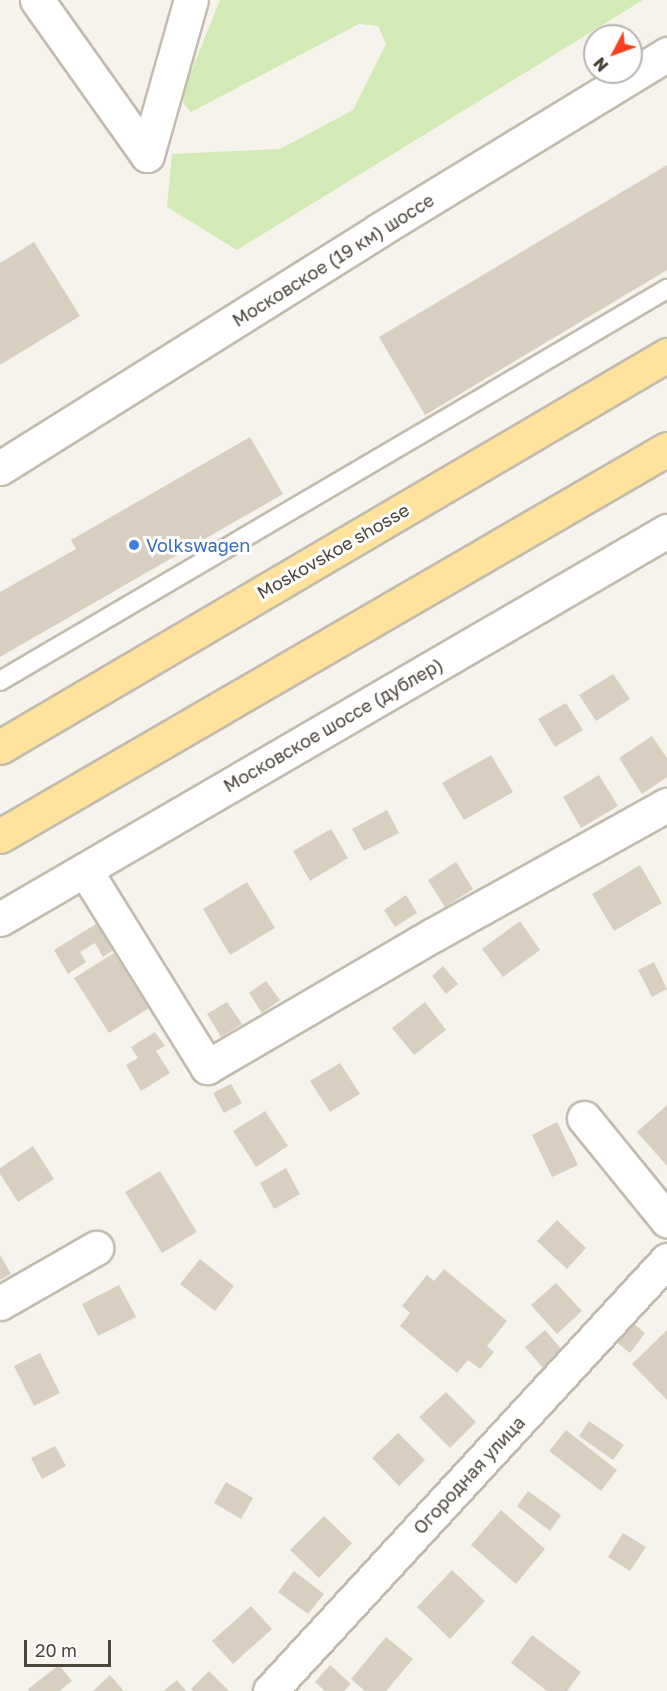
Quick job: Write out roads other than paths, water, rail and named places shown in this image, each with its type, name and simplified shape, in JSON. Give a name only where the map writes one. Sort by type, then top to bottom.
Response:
[{"type":"main road","name":"Moskovskoe shosse","points":[[0,747],[667,355]]},
{"type":"main road","points":[[0,836],[667,449]]},
{"type":"street","points":[[37,0],[147,155],[191,0]]},
{"type":"street","name":"Московское (19 км) шоссе","points":[[0,468],[379,230],[667,54]]},
{"type":"street","name":"Московское шоссе (дублер)","points":[[0,919],[667,531]]},
{"type":"street","points":[[85,870],[207,1067],[433,935],[667,805]]},
{"type":"street","points":[[584,1118],[667,1220]]},
{"type":"street","points":[[0,1303],[96,1248]]},
{"type":"street","name":"Огородная улица","points":[[270,1691],[667,1260]]},
{"type":"lane","points":[[0,681],[667,289]]},
{"type":"place","name":"Volkswagen","points":[[134,545]]}]
